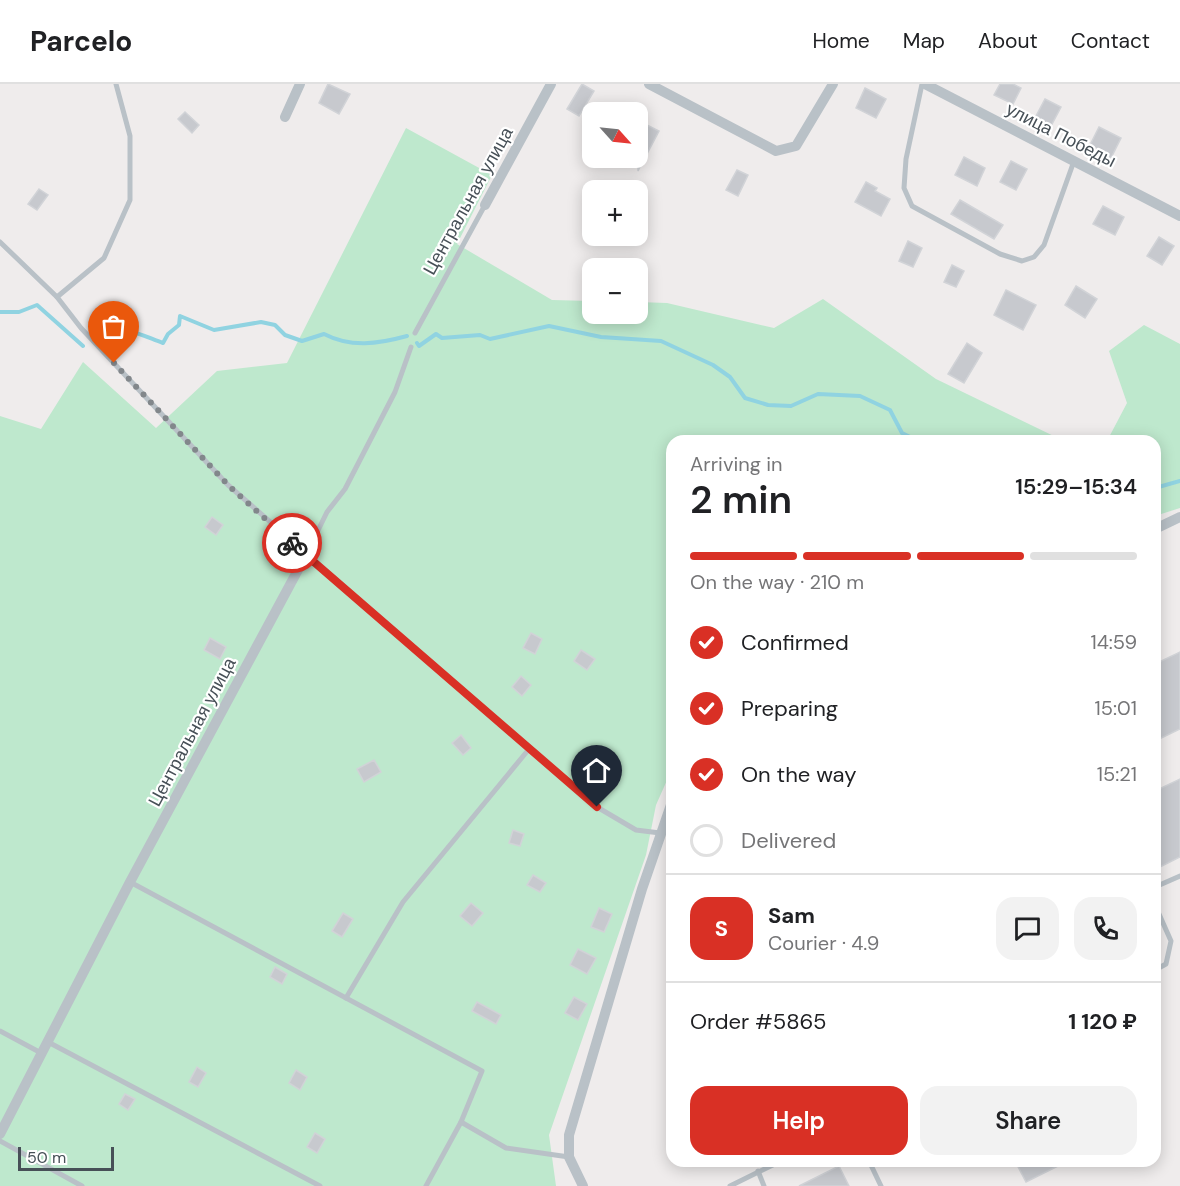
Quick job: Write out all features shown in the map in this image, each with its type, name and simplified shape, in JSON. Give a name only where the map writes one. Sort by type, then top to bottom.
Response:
[{"type":"street","points":[[285,117],[300,84]]},
{"type":"street","name":"Центральная улица","points":[[485,205],[551,84]]},
{"type":"street","points":[[649,84],[776,151],[796,146],[833,84]]},
{"type":"street","name":"улица Победы","points":[[924,84],[1180,216]]},
{"type":"street","points":[[1161,526],[1180,517]]},
{"type":"street","name":"Центральная улица","points":[[0,1134],[130,882],[306,555]]},
{"type":"street","points":[[582,1186],[568,1157],[569,1135],[666,818]]},
{"type":"lane","points":[[57,297],[104,258],[130,200],[130,136],[116,84]]},
{"type":"lane","points":[[924,84],[906,159],[904,188],[912,206],[999,254],[1022,261],[1034,257],[1044,245],[1074,161]]},
{"type":"lane","name":"Центральная улица","points":[[415,333],[485,205]]},
{"type":"lane","points":[[0,242],[57,297],[81,328],[228,485],[306,555],[597,807],[636,830],[660,833]]},
{"type":"lane","name":"Центральная улица","points":[[306,555],[327,512],[345,489],[395,392],[411,347]]},
{"type":"lane","points":[[346,998],[404,902],[529,749]]},
{"type":"lane","points":[[1161,884],[1180,876]]},
{"type":"lane","points":[[130,882],[482,1071],[462,1122],[426,1186]]},
{"type":"lane","points":[[1161,918],[1171,941],[1166,964],[1161,967]]},
{"type":"lane","points":[[0,1031],[43,1054]]},
{"type":"lane","points":[[48,1042],[320,1186]]},
{"type":"lane","points":[[462,1122],[506,1148],[568,1157]]},
{"type":"lane","points":[[0,1141],[82,1186]]},
{"type":"lane","points":[[730,1186],[767,1167]]},
{"type":"lane","points":[[872,1167],[881,1186]]},
{"type":"lane","points":[[758,1171],[764,1186]]},
{"type":"green space","points":[[406,128],[492,175],[457,244],[552,300],[582,301],[582,324],[648,324],[648,302],[667,303],[774,328],[823,299],[936,379],[1052,435],[666,435],[666,782],[656,805],[646,855],[549,1135],[556,1186],[0,1186],[0,416],[41,429],[83,362],[156,428],[217,371],[287,363]]},
{"type":"green space","points":[[1144,325],[1180,344],[1180,508],[1161,514],[1161,435],[1110,435],[1127,403],[1109,351]]},
{"type":"building","points":[[328,84],[350,94],[339,114],[319,103]]},
{"type":"building","points":[[582,84],[594,91],[587,102],[582,102],[582,111],[579,116],[567,109]]},
{"type":"building","points":[[1000,84],[1013,84],[1021,88],[1013,104],[994,95]]},
{"type":"building","points":[[865,88],[886,99],[876,118],[856,108]]},
{"type":"building","points":[[1045,99],[1061,107],[1051,126],[1035,118]]},
{"type":"building","points":[[185,112],[199,125],[192,133],[178,119]]},
{"type":"building","points":[[648,126],[659,131],[648,152]]},
{"type":"building","points":[[1099,127],[1121,138],[1111,158],[1089,147]]},
{"type":"building","points":[[964,157],[985,168],[977,186],[955,175]]},
{"type":"building","points":[[1011,161],[1027,169],[1016,190],[1000,182]]},
{"type":"building","points":[[737,170],[748,175],[738,196],[726,190]]},
{"type":"building","points":[[866,182],[877,188],[875,191],[890,199],[881,216],[855,202]]},
{"type":"building","points":[[39,189],[48,195],[37,210],[28,204]]},
{"type":"building","points":[[960,200],[1003,225],[994,239],[951,214]]},
{"type":"building","points":[[1103,206],[1124,217],[1115,235],[1093,224]]},
{"type":"building","points":[[1159,237],[1174,246],[1162,265],[1147,256]]},
{"type":"building","points":[[908,241],[922,248],[913,267],[899,261]]},
{"type":"building","points":[[952,265],[964,271],[956,287],[944,282]]},
{"type":"building","points":[[1076,286],[1097,299],[1085,318],[1065,305]]},
{"type":"building","points":[[1006,290],[1036,305],[1023,330],[994,315]]},
{"type":"building","points":[[967,343],[982,353],[964,383],[948,374]]},
{"type":"building","points":[[212,517],[223,525],[216,535],[205,527]]},
{"type":"building","points":[[531,633],[542,639],[535,654],[523,648]]},
{"type":"building","points":[[210,638],[226,647],[220,659],[204,650]]},
{"type":"building","points":[[581,650],[595,659],[587,670],[574,661]]},
{"type":"building","points":[[1180,652],[1180,729],[1161,738],[1161,661]]},
{"type":"building","points":[[521,676],[531,685],[522,696],[512,687]]},
{"type":"building","points":[[461,735],[471,748],[463,755],[452,743]]},
{"type":"building","points":[[599,753],[610,762],[601,772],[590,762]]},
{"type":"building","points":[[374,760],[381,772],[364,782],[357,769]]},
{"type":"building","points":[[1180,779],[1180,857],[1161,866],[1161,788]]},
{"type":"building","points":[[513,830],[524,834],[520,846],[509,843]]},
{"type":"building","points":[[533,875],[546,883],[540,892],[527,885]]},
{"type":"building","points":[[471,903],[483,913],[472,926],[460,916]]},
{"type":"building","points":[[599,908],[612,914],[604,932],[591,927]]},
{"type":"building","points":[[343,913],[353,919],[342,937],[332,931]]},
{"type":"building","points":[[578,949],[596,958],[587,974],[570,965]]},
{"type":"building","points":[[275,967],[287,974],[282,984],[270,977]]},
{"type":"building","points":[[574,997],[587,1004],[578,1020],[565,1013]]},
{"type":"building","points":[[477,1002],[501,1015],[496,1024],[472,1011]]},
{"type":"building","points":[[197,1067],[206,1073],[198,1087],[189,1082]]},
{"type":"building","points":[[296,1070],[307,1077],[300,1090],[289,1083]]},
{"type":"building","points":[[125,1094],[135,1099],[128,1110],[119,1104]]},
{"type":"building","points":[[315,1133],[325,1139],[317,1153],[307,1147]]},
{"type":"building","points":[[840,1167],[849,1186],[799,1186]]},
{"type":"building","points":[[1018,1167],[1056,1167],[1026,1182]]},
{"type":"waterway","points":[[0,312],[19,312],[37,305],[83,346]]},
{"type":"waterway","points":[[102,335],[125,330],[163,343],[168,334],[179,325],[180,316],[214,330],[261,322],[275,325],[285,335],[302,341],[324,334],[354,343],[386,341],[407,336]]},
{"type":"waterway","points":[[417,343],[419,346],[436,334],[442,338],[480,335],[490,339],[549,326],[601,337],[661,341],[713,365],[730,377],[745,398],[768,405],[791,406],[818,394],[860,396],[890,410],[902,433],[906,435]]},
{"type":"waterway","points":[[1161,486],[1180,481]]},
{"type":"way so far","points":[[114,363],[228,485],[292,543]]},
{"type":"route","points":[[292,543],[597,807]]}]
